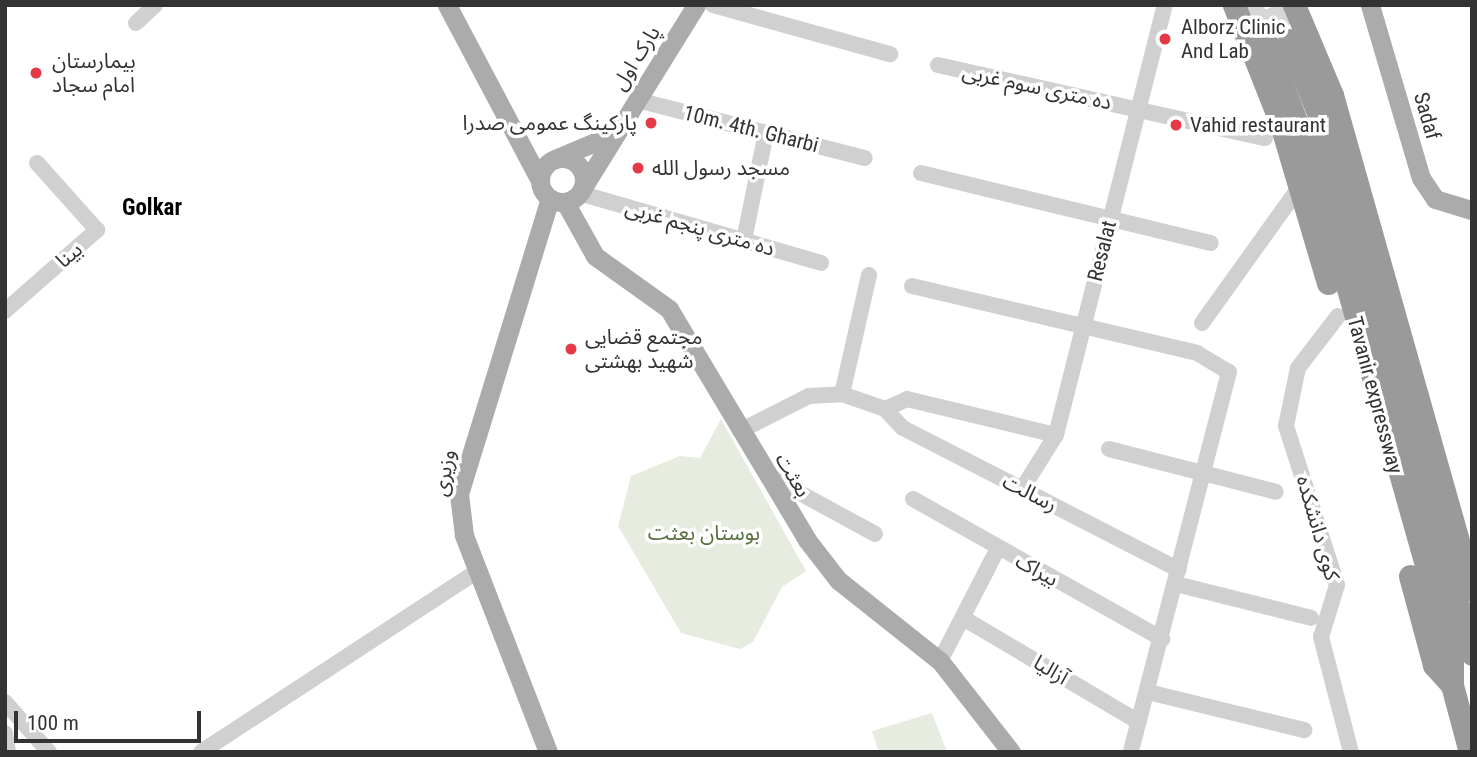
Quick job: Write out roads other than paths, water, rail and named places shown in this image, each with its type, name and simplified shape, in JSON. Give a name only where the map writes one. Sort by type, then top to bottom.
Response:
[{"type":"highway","points":[[1294,5],[1332,95],[1472,590]]},
{"type":"highway","points":[[1241,11],[1300,186],[1434,665],[1452,685]]},
{"type":"highway","name":"Tavanir expressway","points":[[1470,752],[1452,685],[1452,657],[1278,41],[1320,118],[1472,654]]},
{"type":"main road","points":[[447,5],[523,141],[540,181],[569,196],[580,168],[555,159],[523,141]]},
{"type":"main road","name":"پارک اول","points":[[569,196],[638,100],[696,5]]},
{"type":"main road","name":"Sadaf","points":[[1370,5],[1421,178],[1435,199],[1471,211]]},
{"type":"main road","points":[[540,181],[555,159],[614,134]]},
{"type":"main road","name":"بعثت","points":[[569,196],[595,256],[669,309],[767,475],[838,580],[940,661],[998,730],[1011,752]]},
{"type":"main road","name":"وزیری","points":[[548,752],[478,571],[460,512],[463,472],[569,196]]},
{"type":"street","points":[[136,23],[155,5]]},
{"type":"street","points":[[713,5],[890,54]]},
{"type":"street","name":"Resalat","points":[[1022,489],[1056,435],[1165,5]]},
{"type":"street","name":"ده متری سوم غربی","points":[[938,65],[1265,138]]},
{"type":"street","name":"10m. 4th. Gharbi","points":[[638,100],[865,158]]},
{"type":"street","points":[[744,240],[766,133]]},
{"type":"street","name":"بینا","points":[[5,311],[97,230],[37,163]]},
{"type":"street","points":[[921,173],[1211,243]]},
{"type":"street","points":[[1202,323],[1300,186]]},
{"type":"street","name":"ده متری پنجم غربی","points":[[569,196],[821,262]]},
{"type":"street","points":[[842,394],[869,275]]},
{"type":"street","points":[[912,286],[1197,353],[1229,372],[1131,752]]},
{"type":"street","name":"کوی دانشکده","points":[[1338,316],[1298,368],[1286,426],[1337,585],[1321,637],[1351,752]]},
{"type":"street","points":[[740,431],[809,396],[842,394],[885,409],[907,399],[1056,435]]},
{"type":"street","name":"رسالت","points":[[885,409],[903,428],[1022,489],[1177,577],[1311,618]]},
{"type":"street","points":[[1109,449],[1276,492]]},
{"type":"street","points":[[767,475],[876,534]]},
{"type":"street","name":"بیراک","points":[[913,499],[1162,639]]},
{"type":"street","points":[[940,661],[998,548]]},
{"type":"street","points":[[201,752],[478,571]]},
{"type":"street","name":"آزالیا","points":[[963,618],[1139,722]]},
{"type":"street","points":[[1148,692],[1304,730]]},
{"type":"street","points":[[5,702],[50,752]]},
{"type":"street","points":[[998,730],[999,752]]},
{"type":"street","points":[[5,733],[8,752]]},
{"type":"tunnel","points":[[1251,5],[1266,41]]},
{"type":"tunnel","points":[[1275,5],[1289,40]]},
{"type":"place","name":"Alborz Clinic And Lab","points":[[1165,39]]},
{"type":"place","name":"بیمارستان امام سجاد","points":[[36,73]]},
{"type":"place","name":"پارکینگ عمومی صدرا","points":[[651,123]]},
{"type":"place","name":"Vahid restaurant","points":[[1176,125]]},
{"type":"place","name":"مسجد رسول الله","points":[[638,168]]},
{"type":"place","name":"مجتمع قضایی شهید بهشتی","points":[[571,349]]},
{"type":"district","name":"Golkar","points":[[152,208]]},
{"type":"park label","name":"بوستان بعثت","points":[[704,533]]}]
